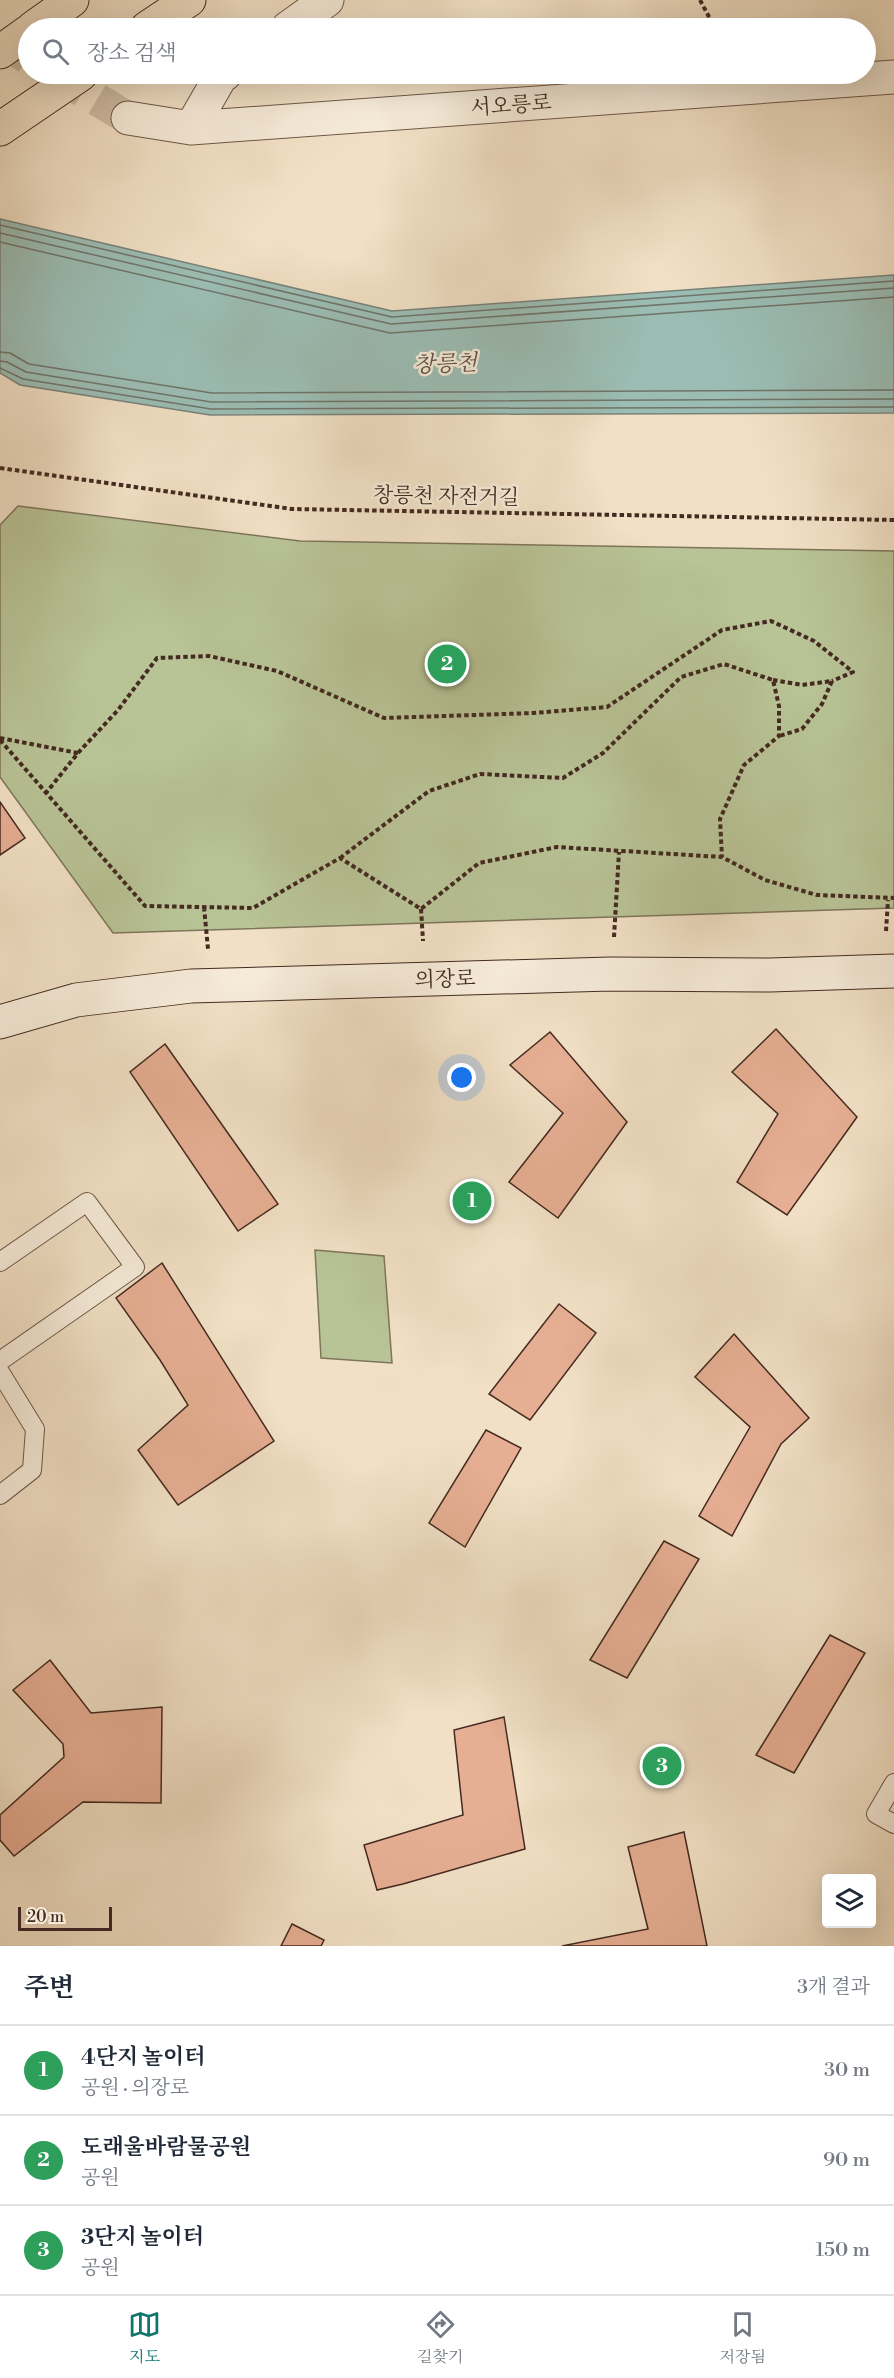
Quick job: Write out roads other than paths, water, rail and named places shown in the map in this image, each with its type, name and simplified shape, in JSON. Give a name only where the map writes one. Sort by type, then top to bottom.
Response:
[{"type":"main road","points":[[47,18],[72,0]]},
{"type":"main road","points":[[162,18],[189,0]]},
{"type":"main road","points":[[0,52],[18,39]]},
{"type":"main road","points":[[0,129],[66,84]]},
{"type":"street","points":[[302,18],[327,0]]},
{"type":"street","name":"서오릉로","points":[[876,78],[894,77]]},
{"type":"street","points":[[191,128],[216,84]]},
{"type":"street","name":"서오릉로","points":[[128,118],[191,128],[798,84]]},
{"type":"street","name":"의장로","points":[[0,1022],[76,1000],[191,986],[610,974],[770,975],[894,971]]},
{"type":"lane","points":[[0,1262],[87,1202],[135,1267],[0,1361]]},
{"type":"lane","points":[[0,1371],[35,1429],[32,1470],[0,1495]]},
{"type":"lane","points":[[894,1783],[876,1814],[894,1824]]},
{"type":"water","name":"창릉천","points":[[0,219],[392,311],[894,275],[894,413],[210,415],[20,385],[0,373]]},
{"type":"tunnel","points":[[0,40],[18,52]]},
{"type":"tunnel","points":[[72,84],[128,118]]},
{"type":"place","name":"도래울바람물공원","points":[[447,664]]},
{"type":"place","name":"4단지 놀이터","points":[[472,1201]]},
{"type":"place","name":"3단지 놀이터","points":[[662,1766]]}]
